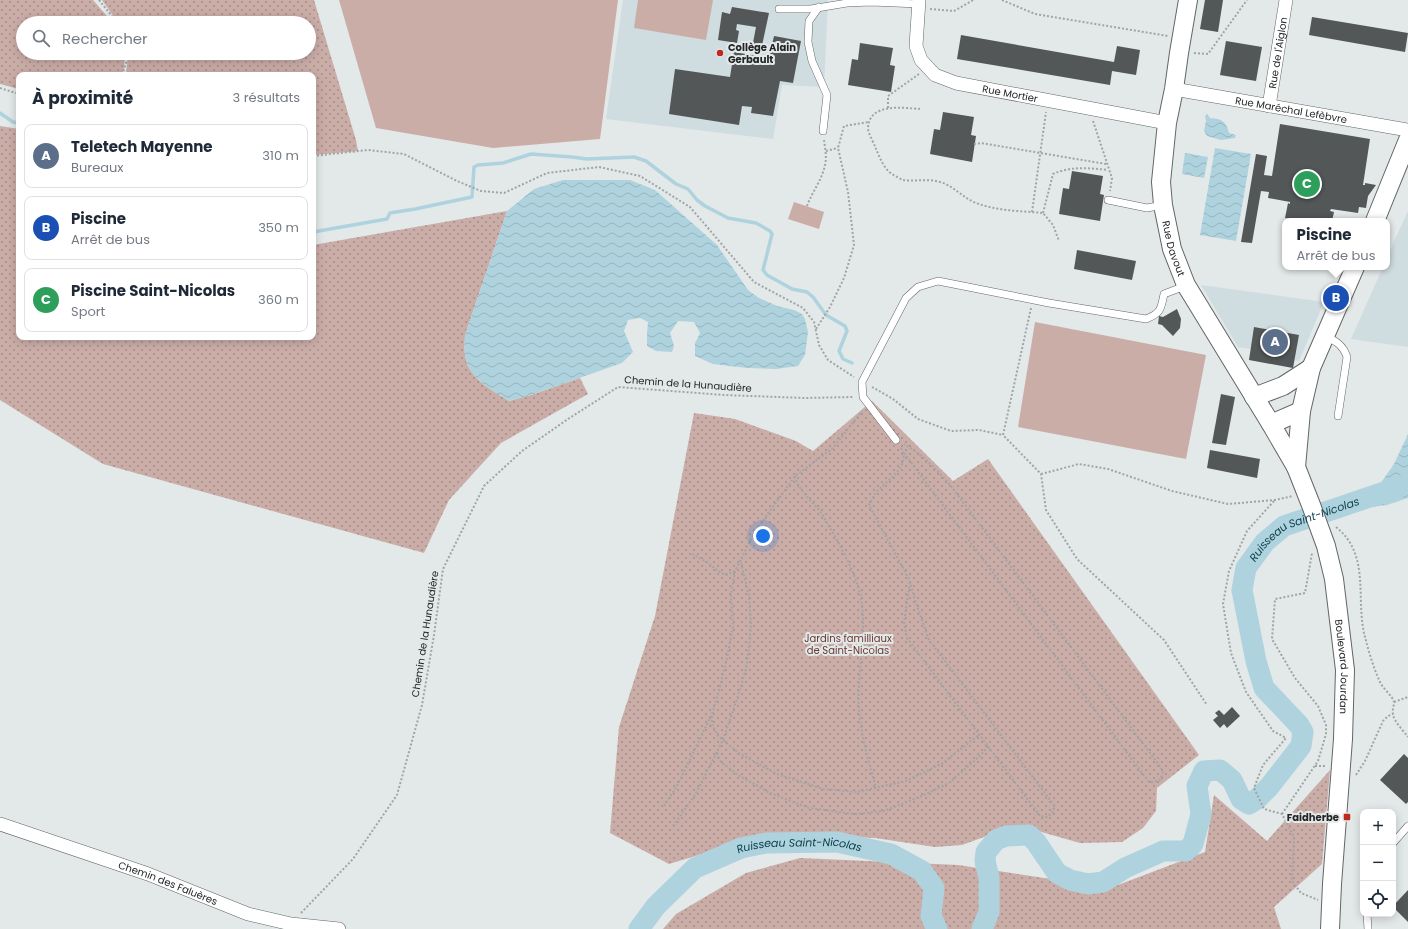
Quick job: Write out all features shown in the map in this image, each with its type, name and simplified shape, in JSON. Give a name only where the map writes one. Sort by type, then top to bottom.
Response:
[{"type":"street","name":"Rue Davout","points":[[1188,0],[1174,90],[1166,123],[1161,182],[1162,205],[1172,249],[1186,286],[1296,467]]},
{"type":"street","name":"Rue de l'Aiglon","points":[[1269,106],[1286,0]]},
{"type":"street","name":"Rue Mortier","points":[[919,4],[916,46],[921,60],[935,75],[956,83],[1166,123]]},
{"type":"street","name":"Rue Maréchal Lefèbvre","points":[[1174,90],[1408,130]]},
{"type":"street","points":[[1376,218],[1408,140]]},
{"type":"street","name":"Boulevard Jourdan","points":[[1330,929],[1343,740],[1345,670],[1334,579],[1326,546],[1326,525],[1309,499],[1296,467],[1301,411],[1311,368],[1354,270]]},
{"type":"street","points":[[1254,398],[1283,386],[1311,368]]},
{"type":"street","points":[[1271,424],[1301,411]]},
{"type":"street","name":"Chemin des Faluères","points":[[0,824],[148,874],[248,914],[291,924],[338,929]]},
{"type":"lane","points":[[779,9],[811,9],[847,3],[871,2],[919,4]]},
{"type":"lane","points":[[819,7],[809,21],[808,42],[812,61],[827,95],[823,132]]},
{"type":"lane","points":[[1108,200],[1147,208],[1162,205]]},
{"type":"lane","points":[[896,440],[863,397],[862,382],[906,298],[918,287],[938,281],[1146,319],[1156,315],[1162,308],[1164,294],[1186,286]]},
{"type":"lane","points":[[1325,336],[1337,341],[1344,349],[1347,357],[1338,416]]},
{"type":"lane","points":[[1396,839],[1408,826]]},
{"type":"lane","points":[[1367,917],[1368,929]]},
{"type":"path","points":[[99,0],[112,16]]},
{"type":"path","points":[[919,4],[954,11],[973,0]]},
{"type":"path","points":[[1002,0],[1035,14],[1180,45],[1208,54],[1247,0]]},
{"type":"path","points":[[1010,0],[1011,4]]},
{"type":"path","points":[[123,72],[126,60]]},
{"type":"path","points":[[888,108],[888,96],[929,68]]},
{"type":"path","points":[[0,88],[16,93]]},
{"type":"path","points":[[1032,212],[1047,100]]},
{"type":"path","points":[[920,109],[888,108],[874,115],[869,122],[868,131],[882,162],[890,173],[903,180],[938,181],[950,185],[962,195],[976,203],[1000,209],[1043,213],[1053,225],[1059,241]]},
{"type":"path","points":[[1089,108],[1106,164],[1112,178],[1108,200]]},
{"type":"path","points":[[816,329],[830,307],[844,278],[854,245],[848,192],[838,148],[844,126],[869,122]]},
{"type":"path","points":[[807,206],[826,164],[823,132]]},
{"type":"path","points":[[974,144],[981,143],[1106,164]]},
{"type":"path","points":[[825,151],[838,148]]},
{"type":"path","points":[[316,156],[368,150],[404,154],[457,181],[481,191],[504,193],[547,173],[599,167],[640,176],[690,206],[754,282],[803,308],[814,322],[819,345],[828,360],[862,382],[893,399],[918,419],[951,431],[979,430],[1003,435],[1041,474],[1046,510],[1077,559],[1164,640],[1207,705]]},
{"type":"path","points":[[1043,213],[1053,174],[1078,167],[1108,170]]},
{"type":"path","points":[[1003,435],[1033,299]]},
{"type":"path","name":"Chemin de la Hunaudière","points":[[291,924],[353,859],[397,795],[422,705],[443,569],[484,486],[522,452],[568,419],[618,387],[724,395],[798,398],[863,397]]},
{"type":"path","points":[[664,806],[677,786],[712,714],[727,658],[733,628],[731,595],[735,571],[741,558],[754,533],[794,476],[834,448],[868,404]]},
{"type":"path","points":[[896,440],[913,449],[936,468],[951,486],[1159,765],[1163,772],[1160,780],[1153,782],[1148,781],[904,453],[896,440]]},
{"type":"path","points":[[904,453],[903,464],[875,494],[869,505],[910,581],[929,640],[1054,805],[1054,811],[1047,817],[1040,816],[907,638],[904,623],[910,581]]},
{"type":"path","points":[[1041,474],[1079,464],[1108,469],[1172,491],[1228,504],[1309,499]]},
{"type":"path","points":[[794,476],[803,493],[820,511],[828,524],[840,545],[857,583],[861,606],[863,638],[859,710],[865,749],[876,788]]},
{"type":"path","points":[[1275,500],[1247,531],[1229,571],[1223,604],[1231,653],[1246,692],[1274,731],[1286,738],[1263,765],[1254,788],[1264,809],[1282,814],[1294,837],[1292,881],[1301,892],[1331,906]]},
{"type":"path","points":[[1326,525],[1340,531],[1349,541],[1356,554],[1360,570],[1360,601],[1364,632],[1380,683],[1394,702],[1393,714],[1395,720],[1408,737]]},
{"type":"path","points":[[1282,814],[1318,761],[1326,734],[1326,724],[1318,706],[1295,678],[1272,639],[1275,599],[1305,593],[1312,551],[1326,546]]},
{"type":"path","points":[[692,554],[726,575],[735,571]]},
{"type":"path","points":[[673,826],[694,795],[723,740],[747,665],[751,625],[748,596],[741,558]]},
{"type":"path","points":[[1394,702],[1408,697]]},
{"type":"path","points":[[712,714],[712,725],[718,736],[740,754],[777,774],[823,789],[857,792],[906,782],[943,763],[980,734]]},
{"type":"path","points":[[1353,771],[1353,778],[1365,761],[1383,721],[1388,716],[1393,714]]},
{"type":"path","points":[[717,753],[721,762],[738,775],[770,793],[809,808],[855,814],[884,811],[922,796],[948,783],[981,755],[988,746]]},
{"type":"shaded area","name":"Collège Alain Gerbault","points":[[623,0],[828,0],[824,87],[782,85],[773,139],[606,119]]},
{"type":"shaded area","points":[[1408,211],[1408,347],[1351,339],[1382,270],[1390,270],[1390,250]]},
{"type":"shaded area","points":[[1201,285],[1324,302],[1299,361],[1295,360],[1293,368],[1249,360],[1251,349],[1238,347]]},
{"type":"green space","points":[[0,0],[93,0],[107,16],[16,16],[16,60],[125,60],[122,72],[16,72],[16,88],[0,84]]},
{"type":"green space","points":[[102,0],[314,0],[358,151],[316,155],[316,72],[126,72],[127,60],[316,60],[316,16],[113,16]]},
{"type":"green space","points":[[339,0],[618,0],[600,139],[493,148],[376,128]]},
{"type":"green space","points":[[638,0],[713,0],[706,40],[634,28]]},
{"type":"green space","points":[[0,126],[16,129],[16,340],[316,340],[316,244],[507,211],[465,335],[465,352],[470,370],[481,382],[509,401],[580,378],[588,394],[501,443],[449,500],[424,553],[103,464],[0,400]]},
{"type":"green space","points":[[794,202],[824,212],[819,229],[788,219]]},
{"type":"green space","points":[[1035,322],[1206,355],[1186,459],[1018,427]]},
{"type":"green space","name":"Jardins familliaux de Saint-Nicolas","points":[[872,401],[953,481],[988,459],[1199,755],[1157,788],[1156,811],[1143,828],[1122,842],[1080,843],[1014,826],[962,845],[935,847],[875,838],[771,833],[669,864],[610,833],[619,727],[655,616],[694,413],[735,419],[796,441],[813,451]]},
{"type":"green space","points":[[1330,770],[1322,864],[1274,907],[1281,929],[663,929],[676,914],[746,873],[800,858],[958,865],[1110,888],[1205,852],[1214,795],[1267,841]]},
{"type":"water","points":[[1207,114],[1210,118],[1223,121],[1229,133],[1236,135],[1235,138],[1221,140],[1207,136],[1204,131],[1206,121],[1205,116]]},
{"type":"water","points":[[1215,148],[1251,154],[1236,241],[1200,235]]},
{"type":"water","points":[[1185,153],[1208,157],[1204,178],[1182,174]]},
{"type":"water","points":[[563,180],[630,180],[655,190],[717,245],[748,290],[759,298],[777,306],[794,310],[802,314],[805,319],[808,332],[805,355],[798,366],[776,369],[747,368],[713,364],[695,356],[695,343],[700,333],[694,322],[678,321],[670,333],[674,346],[672,352],[656,351],[647,346],[648,322],[640,318],[628,320],[624,331],[633,352],[622,363],[531,395],[509,401],[481,382],[470,370],[467,362],[465,352],[465,335],[507,211],[534,189]]},
{"type":"water","points":[[1408,434],[1408,498],[1387,505],[1364,508],[1331,519],[1325,504],[1380,484],[1394,464]]},
{"type":"building","points":[[1205,0],[1223,0],[1218,32],[1200,29]]},
{"type":"building","points":[[732,7],[769,13],[761,50],[752,48],[756,27],[737,24],[736,30],[739,31],[737,43],[718,40],[722,12],[730,14]]},
{"type":"building","points":[[1312,17],[1408,33],[1405,52],[1309,35]]},
{"type":"building","points":[[961,35],[1114,62],[1117,46],[1140,50],[1136,75],[1112,71],[1110,85],[957,59]]},
{"type":"building","points":[[774,36],[801,41],[793,83],[780,81],[773,116],[751,113],[752,107],[742,106],[739,125],[669,114],[675,69],[730,77],[734,52],[769,58]]},
{"type":"building","points":[[1226,41],[1262,47],[1256,81],[1220,75]]},
{"type":"building","points":[[860,43],[893,48],[890,65],[895,66],[891,92],[848,85],[852,59],[858,60]]},
{"type":"building","points":[[943,112],[974,117],[971,135],[976,136],[972,162],[930,154],[934,129],[940,130]]},
{"type":"building","points":[[1280,124],[1370,139],[1363,185],[1365,185],[1365,183],[1376,185],[1368,196],[1366,208],[1359,207],[1358,213],[1331,209],[1330,211],[1334,212],[1333,218],[1285,218],[1288,203],[1290,204],[1290,202],[1268,198],[1269,192],[1261,191],[1252,243],[1241,242],[1256,154],[1267,156],[1264,175],[1272,176]]},
{"type":"building","points":[[1072,171],[1103,176],[1100,194],[1104,195],[1100,221],[1059,214],[1063,188],[1069,189]]},
{"type":"building","points":[[1077,250],[1136,261],[1132,280],[1074,269]]},
{"type":"building","points":[[1177,309],[1181,319],[1180,328],[1173,336],[1162,325],[1158,324],[1159,316],[1163,317]]},
{"type":"building","points":[[1254,327],[1299,335],[1293,368],[1249,360]]},
{"type":"building","points":[[1221,394],[1235,397],[1226,445],[1212,443]]},
{"type":"building","points":[[1210,450],[1260,459],[1257,478],[1207,468]]},
{"type":"building","points":[[1232,707],[1240,716],[1227,728],[1224,724],[1220,728],[1213,720],[1218,716],[1215,713],[1219,710],[1224,715]]},
{"type":"building","points":[[1404,754],[1408,758],[1408,802],[1406,804],[1380,780]]},
{"type":"building","points":[[1408,890],[1408,922],[1396,910],[1396,903]]},
{"type":"waterway","points":[[0,113],[16,122]]},
{"type":"waterway","points":[[316,231],[387,219],[390,213],[472,197],[474,167],[478,165],[503,163],[531,154],[587,159],[634,157],[646,161],[676,184],[688,189],[697,200],[705,206],[728,218],[756,223],[770,231],[772,234],[763,270],[767,275],[792,289],[807,292],[813,297],[826,315],[845,326],[847,331],[839,351],[843,359],[852,363]]},
{"type":"waterway","name":"Ruisseau Saint-Nicolas","points":[[982,929],[989,912],[989,878],[985,861],[986,852],[996,840],[1006,836],[1029,835],[1036,842],[1057,873],[1070,880],[1088,884],[1103,882],[1125,868],[1163,851],[1186,851],[1193,844],[1201,814],[1197,786],[1204,771],[1220,770],[1232,780],[1241,799],[1249,804],[1257,799],[1269,787],[1301,746],[1303,732],[1299,725],[1264,688],[1256,661],[1242,590],[1246,568],[1265,542],[1284,526],[1408,484]]},
{"type":"waterway","name":"Ruisseau Saint-Nicolas","points":[[639,929],[656,906],[695,868],[741,848],[766,843],[837,842],[891,854],[922,871],[934,888],[931,916],[937,929]]},
{"type":"place","name":"Collège Alain Gerbault","points":[[720,53]]},
{"type":"place","name":"Piscine Saint-Nicolas","points":[[1307,184]]},
{"type":"place","name":"Piscine","points":[[1336,298]]},
{"type":"place","name":"Teletech Mayenne","points":[[1275,342]]},
{"type":"place","name":"Faidherbe","points":[[1347,817]]}]
